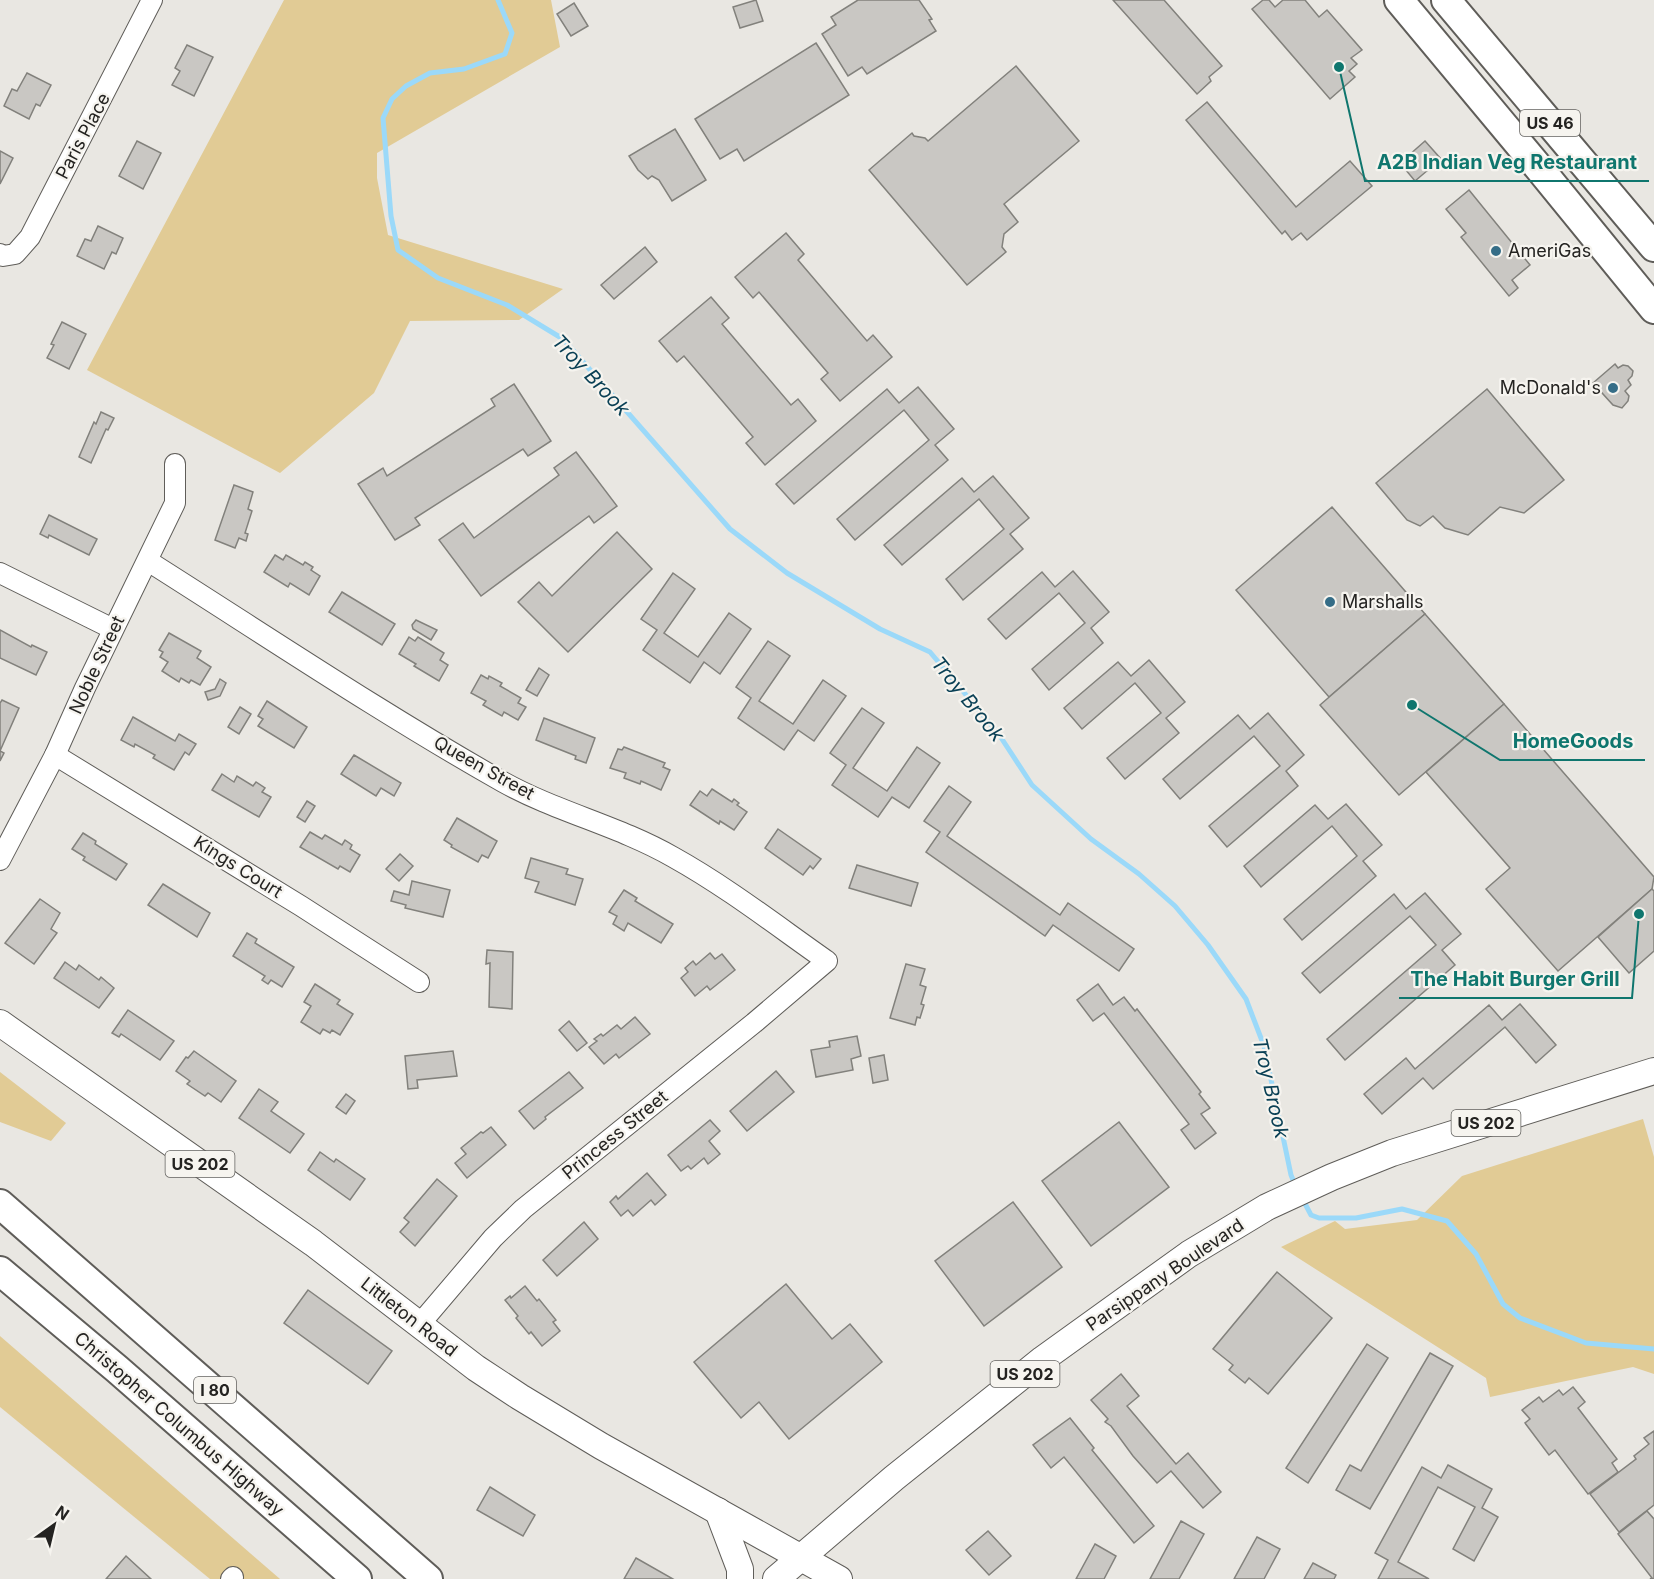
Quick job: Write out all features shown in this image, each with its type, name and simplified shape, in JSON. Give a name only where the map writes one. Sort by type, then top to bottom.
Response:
[{"type":"highway","name":"US 46","points":[[1399,0],[1654,309]]},
{"type":"highway","name":"US 46","points":[[1446,0],[1654,247]]},
{"type":"highway","name":"I 80","points":[[0,1204],[428,1579]]},
{"type":"highway","name":"Christopher Columbus Highway","points":[[0,1271],[117,1369],[357,1579]]},
{"type":"main road","name":"Littleton Road","points":[[0,1023],[313,1243],[476,1368],[594,1442],[839,1579]]},
{"type":"main road","name":"Parsippany Boulevard","points":[[776,1579],[894,1478],[1043,1359],[1189,1254],[1283,1199],[1392,1153],[1654,1071]]},
{"type":"main road","points":[[718,1511],[740,1569],[740,1579]]},
{"type":"street","name":"Paris Place","points":[[0,254],[3,256],[15,254],[30,237],[152,0]]},
{"type":"street","name":"Noble Street","points":[[0,860],[55,755],[113,629],[175,503],[175,464]]},
{"type":"street","name":"Queen Street","points":[[148,561],[505,783],[566,812],[633,837],[673,856],[827,961]]},
{"type":"street","points":[[0,573],[113,629]]},
{"type":"street","name":"Kings Court","points":[[55,755],[301,906],[419,982]]},
{"type":"street","name":"Princess Street","points":[[419,1325],[493,1238],[523,1209],[827,961]]},
{"type":"shaded area","points":[[284,0],[551,0],[560,47],[377,153],[377,178],[388,235],[563,289],[519,320],[410,321],[374,393],[280,473],[87,370]]},
{"type":"shaded area","points":[[0,1072],[66,1123],[51,1141],[0,1122]]},
{"type":"shaded area","points":[[1643,1119],[1654,1157],[1654,1374],[1633,1367],[1490,1397],[1486,1378],[1281,1247],[1335,1221],[1345,1229],[1417,1220],[1462,1176]]},
{"type":"shaded area","points":[[0,1336],[280,1579],[210,1579],[0,1407]]},
{"type":"building","points":[[756,0],[763,21],[740,28],[733,7]]},
{"type":"building","points":[[858,0],[919,0],[932,19],[929,20],[936,31],[867,74],[862,67],[848,76],[822,34],[836,25],[831,17]]},
{"type":"building","points":[[1113,0],[1164,0],[1222,66],[1209,77],[1211,81],[1197,94]]},
{"type":"building","points":[[1263,0],[1269,0],[1275,7],[1283,0],[1305,0],[1319,17],[1327,10],[1362,50],[1351,58],[1357,64],[1349,71],[1355,77],[1330,99],[1252,9]]},
{"type":"building","points":[[574,3],[588,26],[571,36],[557,14]]},
{"type":"building","points":[[816,43],[849,95],[744,161],[737,149],[720,159],[695,119]]},
{"type":"building","points":[[187,45],[213,57],[194,96],[172,85],[180,71],[175,68]]},
{"type":"building","points":[[1016,66],[1079,141],[1004,204],[1018,222],[1004,234],[1002,247],[1006,252],[967,285],[869,170],[912,133],[928,141]]},
{"type":"building","points":[[27,73],[51,85],[40,106],[36,104],[29,119],[4,106],[12,89],[17,91]]},
{"type":"building","points":[[1207,102],[1296,207],[1350,161],[1372,186],[1307,240],[1301,233],[1292,240],[1285,231],[1282,234],[1186,120]]},
{"type":"building","points":[[675,129],[706,180],[672,201],[659,180],[652,176],[648,179],[638,170],[629,156]]},
{"type":"building","points":[[137,141],[161,153],[143,189],[119,176]]},
{"type":"building","points":[[1425,141],[1441,159],[1415,181],[1400,163]]},
{"type":"building","points":[[0,151],[13,158],[0,184]]},
{"type":"building","name":"AmeriGas","points":[[1469,190],[1530,265],[1512,280],[1518,288],[1509,296],[1461,237],[1466,233],[1446,209]]},
{"type":"building","points":[[98,226],[123,238],[116,254],[112,252],[104,269],[77,256],[85,239],[91,241]]},
{"type":"building","points":[[786,233],[804,254],[798,260],[867,341],[873,335],[892,357],[840,401],[821,379],[828,373],[759,292],[753,298],[735,277]]},
{"type":"building","points":[[645,247],[657,262],[614,299],[601,285]]},
{"type":"building","points":[[711,297],[729,318],[722,324],[791,405],[798,399],[816,421],[765,465],[746,443],[753,437],[684,356],[677,362],[659,341]]},
{"type":"building","points":[[62,322],[86,334],[69,369],[47,358]]},
{"type":"building","name":"McDonald's","points":[[1615,364],[1618,368],[1623,365],[1628,366],[1633,371],[1628,380],[1631,385],[1625,391],[1629,396],[1628,401],[1622,408],[1613,405],[1593,383]]},
{"type":"building","points":[[514,384],[551,441],[528,456],[523,449],[415,518],[420,525],[395,540],[358,484],[383,468],[387,476],[495,406],[491,399]]},
{"type":"building","points":[[918,387],[954,429],[935,445],[948,460],[855,540],[837,519],[929,440],[904,410],[794,504],[776,484],[887,389],[899,403]]},
{"type":"building","points":[[1487,389],[1564,480],[1524,513],[1500,507],[1468,535],[1445,528],[1433,516],[1420,526],[1407,520],[1376,483]]},
{"type":"building","points":[[101,412],[114,418],[108,430],[106,429],[91,463],[79,457],[94,422],[96,424]]},
{"type":"building","points":[[576,452],[617,506],[594,523],[589,516],[481,596],[439,540],[463,523],[474,538],[559,475],[554,468]]},
{"type":"building","points":[[993,476],[1029,518],[1010,534],[1023,549],[963,600],[946,579],[1004,529],[979,499],[902,565],[884,545],[962,478],[974,492]]},
{"type":"building","points":[[234,485],[253,492],[248,509],[252,511],[245,533],[248,534],[246,541],[239,538],[235,548],[215,540]]},
{"type":"building","name":"Marshalls","points":[[1332,507],[1425,614],[1329,697],[1236,590]]},
{"type":"building","points":[[49,515],[97,539],[89,555],[49,535],[48,538],[40,534]]},
{"type":"building","points":[[617,532],[652,569],[568,652],[518,602],[539,582],[552,596]]},
{"type":"building","points":[[275,555],[283,560],[286,555],[303,565],[305,562],[313,567],[311,570],[320,576],[309,595],[290,583],[288,587],[264,572]]},
{"type":"building","points":[[1073,571],[1109,612],[1091,628],[1103,643],[1049,690],[1032,669],[1085,623],[1059,593],[1006,639],[988,619],[1042,572],[1055,587]]},
{"type":"building","points":[[673,573],[695,589],[664,633],[698,657],[729,613],[751,629],[720,674],[704,662],[690,683],[643,650],[657,630],[641,619]]},
{"type":"building","points":[[342,592],[395,624],[382,645],[329,612]]},
{"type":"building","points":[[1425,614],[1504,704],[1399,795],[1320,705]]},
{"type":"building","points":[[416,620],[437,630],[431,640],[413,629],[412,625]]},
{"type":"building","points":[[0,630],[31,647],[32,645],[47,652],[36,675],[0,658]]},
{"type":"building","points":[[169,633],[201,651],[197,658],[211,667],[200,685],[191,680],[189,683],[181,678],[179,682],[162,671],[168,662],[160,657],[163,652],[159,650]]},
{"type":"building","points":[[409,637],[415,641],[418,637],[444,653],[440,660],[448,665],[439,681],[399,654]]},
{"type":"building","points":[[768,641],[790,656],[759,701],[793,724],[823,680],[846,696],[814,741],[798,730],[784,750],[738,718],[751,698],[736,687]]},
{"type":"building","points":[[1149,660],[1185,702],[1166,718],[1179,733],[1125,779],[1107,758],[1161,713],[1135,683],[1082,729],[1064,708],[1118,662],[1131,676]]},
{"type":"building","points":[[539,668],[549,675],[537,696],[526,690]]},
{"type":"building","points":[[481,675],[488,679],[489,676],[502,683],[500,686],[521,698],[518,703],[526,707],[518,720],[504,712],[502,716],[483,705],[486,701],[471,693]]},
{"type":"building","points":[[220,679],[226,683],[220,696],[208,700],[205,692],[215,689]]},
{"type":"building","points":[[2,700],[19,708],[0,751],[0,703]]},
{"type":"building","points":[[267,701],[307,727],[294,748],[258,726],[263,719],[258,716]]},
{"type":"building","points":[[1504,704],[1654,877],[1652,889],[1558,971],[1486,889],[1510,868],[1426,772]]},
{"type":"building","points":[[240,707],[251,714],[239,734],[228,727]]},
{"type":"building","points":[[862,708],[884,723],[853,768],[887,791],[917,747],[940,763],[909,808],[892,797],[878,817],[832,785],[846,765],[830,753]]},
{"type":"building","points":[[1268,713],[1304,755],[1286,771],[1298,786],[1227,847],[1209,826],[1280,766],[1254,736],[1180,799],[1163,779],[1238,715],[1250,729]]},
{"type":"building","points":[[133,717],[175,741],[179,734],[196,744],[189,755],[185,752],[174,770],[153,758],[155,755],[135,744],[134,747],[121,740]]},
{"type":"building","points":[[544,718],[595,738],[586,763],[575,759],[576,756],[536,740]]},
{"type":"building","points":[[624,747],[665,763],[663,767],[670,770],[661,790],[641,781],[640,784],[624,778],[626,773],[610,768],[618,749],[622,750]]},
{"type":"building","points":[[354,755],[401,783],[394,796],[381,788],[376,796],[341,774]]},
{"type":"building","points":[[222,774],[234,782],[237,776],[253,786],[256,782],[265,788],[262,792],[271,797],[259,817],[212,790]]},
{"type":"building","points":[[949,786],[971,802],[947,836],[1060,915],[1068,903],[1134,949],[1119,971],[1053,925],[1045,936],[926,852],[940,832],[924,821]]},
{"type":"building","points":[[712,789],[732,802],[734,799],[739,803],[737,805],[747,812],[734,830],[720,821],[719,824],[690,805],[700,791],[707,796]]},
{"type":"building","points":[[307,801],[315,806],[305,822],[297,817]]},
{"type":"building","points":[[1346,804],[1382,845],[1363,861],[1376,876],[1302,940],[1284,919],[1357,856],[1332,826],[1261,887],[1244,866],[1315,805],[1328,819]]},
{"type":"building","points":[[457,818],[497,841],[488,858],[482,855],[478,862],[451,847],[452,845],[444,840]]},
{"type":"building","points":[[778,829],[821,859],[813,869],[810,866],[803,875],[765,848]]},
{"type":"building","points":[[310,832],[322,839],[325,835],[342,845],[345,840],[352,845],[350,849],[360,855],[350,872],[340,866],[338,869],[300,847]]},
{"type":"building","points":[[83,833],[96,841],[95,844],[127,864],[116,880],[83,860],[85,857],[72,849]]},
{"type":"building","points":[[400,854],[413,866],[399,881],[386,869]]},
{"type":"building","points":[[531,858],[568,869],[566,874],[583,879],[575,905],[535,892],[539,882],[525,878]]},
{"type":"building","points":[[857,865],[918,883],[911,906],[849,888]]},
{"type":"building","points":[[412,881],[450,890],[443,917],[405,908],[406,905],[391,901],[394,891],[409,895]]},
{"type":"building","points":[[163,884],[210,913],[197,937],[148,905]]},
{"type":"building","points":[[1652,889],[1654,891],[1654,951],[1629,973],[1598,937]]},
{"type":"building","points":[[624,890],[637,898],[635,901],[673,924],[661,943],[628,923],[624,931],[613,924],[617,916],[609,912]]},
{"type":"building","points":[[1425,893],[1461,934],[1442,950],[1455,965],[1345,1060],[1327,1039],[1436,945],[1410,916],[1320,993],[1302,973],[1394,894],[1406,909]]},
{"type":"building","points":[[40,899],[60,913],[51,929],[57,933],[34,964],[5,943]]},
{"type":"building","points":[[247,933],[257,939],[255,943],[294,967],[282,987],[271,980],[268,984],[262,980],[265,976],[233,956]]},
{"type":"building","points":[[487,950],[513,952],[512,1009],[489,1007],[490,963],[486,964]]},
{"type":"building","points":[[710,953],[715,959],[722,954],[735,970],[710,990],[707,986],[695,996],[681,978],[688,972],[685,968],[693,961],[696,965]]},
{"type":"building","points":[[65,962],[76,970],[79,965],[99,980],[101,977],[114,988],[99,1008],[54,978]]},
{"type":"building","points":[[906,964],[925,969],[920,985],[926,987],[921,1004],[924,1005],[915,1025],[890,1018]]},
{"type":"building","points":[[315,984],[340,1000],[337,1004],[353,1014],[340,1035],[332,1030],[330,1033],[323,1029],[320,1034],[301,1022],[311,1006],[304,1002]]},
{"type":"building","points":[[1098,984],[1113,1005],[1124,997],[1135,1011],[1137,1009],[1201,1092],[1199,1094],[1210,1108],[1201,1114],[1216,1133],[1195,1149],[1181,1130],[1189,1124],[1104,1013],[1093,1021],[1077,1000]]},
{"type":"building","points":[[1520,1004],[1556,1045],[1536,1063],[1505,1027],[1433,1089],[1423,1078],[1382,1114],[1364,1094],[1406,1058],[1415,1069],[1489,1005],[1502,1020]]},
{"type":"building","points":[[128,1010],[174,1041],[160,1060],[121,1034],[119,1037],[112,1033]]},
{"type":"building","points":[[635,1017],[650,1034],[619,1058],[616,1054],[604,1064],[589,1047],[597,1041],[594,1039],[601,1034],[603,1036],[617,1025],[621,1029]]},
{"type":"building","points":[[569,1021],[587,1043],[577,1051],[559,1030]]},
{"type":"building","points":[[857,1036],[861,1056],[851,1059],[853,1070],[816,1077],[811,1050],[830,1047],[829,1041]]},
{"type":"building","points":[[194,1051],[236,1081],[221,1102],[208,1093],[205,1096],[187,1084],[190,1081],[176,1071],[186,1057],[188,1058]]},
{"type":"building","points":[[453,1051],[457,1076],[417,1080],[418,1088],[408,1089],[405,1056]]},
{"type":"building","points":[[884,1055],[888,1080],[873,1083],[869,1058]]},
{"type":"building","points":[[776,1071],[794,1092],[747,1131],[730,1111]]},
{"type":"building","points":[[569,1072],[583,1088],[545,1117],[546,1119],[534,1129],[519,1111]]},
{"type":"building","points":[[259,1089],[278,1102],[271,1111],[304,1134],[290,1153],[239,1118]]},
{"type":"building","points":[[346,1094],[355,1101],[346,1114],[336,1107]]},
{"type":"building","points":[[710,1120],[720,1131],[709,1141],[720,1154],[708,1164],[704,1158],[691,1169],[688,1166],[681,1171],[668,1155]]},
{"type":"building","points":[[1119,1122],[1169,1187],[1091,1246],[1042,1181]]},
{"type":"building","points":[[491,1127],[506,1145],[467,1178],[455,1163],[466,1154],[461,1148]]},
{"type":"building","points":[[320,1152],[334,1162],[336,1159],[365,1179],[350,1200],[308,1170]]},
{"type":"building","points":[[647,1173],[666,1195],[655,1205],[651,1200],[633,1216],[628,1210],[621,1216],[610,1202],[616,1196],[618,1199]]},
{"type":"building","points":[[437,1179],[457,1196],[415,1246],[400,1232],[409,1222],[404,1218]]},
{"type":"building","points":[[1013,1202],[1062,1267],[984,1326],[935,1261]]},
{"type":"building","points":[[584,1222],[598,1239],[557,1276],[543,1260]]},
{"type":"building","points":[[1277,1272],[1332,1318],[1268,1394],[1249,1378],[1245,1383],[1229,1370],[1233,1365],[1213,1349]]},
{"type":"building","points":[[786,1284],[832,1339],[850,1324],[882,1362],[789,1439],[759,1402],[741,1418],[694,1362]]},
{"type":"building","points":[[525,1286],[556,1320],[553,1322],[560,1331],[542,1346],[516,1318],[518,1316],[505,1300],[510,1296],[511,1298]]},
{"type":"building","points":[[308,1290],[392,1351],[368,1384],[284,1323]]},
{"type":"building","points":[[1367,1344],[1388,1358],[1308,1483],[1286,1468]]},
{"type":"building","points":[[1430,1353],[1453,1366],[1370,1509],[1336,1490],[1350,1465],[1361,1471]]},
{"type":"building","points":[[1121,1374],[1139,1396],[1127,1406],[1176,1464],[1188,1453],[1221,1492],[1203,1508],[1171,1471],[1157,1483],[1111,1426],[1105,1422],[1108,1419],[1091,1400]]},
{"type":"building","points":[[1573,1387],[1585,1402],[1578,1408],[1617,1459],[1612,1463],[1618,1472],[1588,1494],[1555,1450],[1549,1455],[1525,1423],[1530,1419],[1522,1410],[1539,1397],[1543,1402],[1559,1390],[1563,1395]]},
{"type":"building","points":[[1070,1418],[1094,1448],[1092,1450],[1154,1526],[1134,1543],[1064,1457],[1051,1468],[1033,1445]]},
{"type":"building","points":[[1654,1431],[1654,1505],[1619,1532],[1590,1494],[1636,1459],[1634,1456],[1649,1444],[1644,1438]]},
{"type":"building","points":[[1448,1465],[1492,1489],[1482,1508],[1498,1517],[1474,1561],[1453,1549],[1475,1507],[1438,1487],[1398,1562],[1429,1579],[1378,1579],[1388,1560],[1375,1553],[1422,1467],[1441,1478]]},
{"type":"building","points":[[490,1487],[535,1515],[523,1536],[477,1510]]},
{"type":"building","points":[[1647,1511],[1654,1519],[1654,1579],[1650,1579],[1652,1578],[1618,1534]]},
{"type":"building","points":[[1181,1521],[1204,1534],[1179,1579],[1150,1579]]},
{"type":"building","points":[[988,1531],[1011,1556],[989,1575],[966,1550]]},
{"type":"building","points":[[1257,1537],[1280,1549],[1264,1579],[1234,1579]]},
{"type":"building","points":[[1095,1544],[1116,1556],[1104,1579],[1076,1579]]},
{"type":"building","points":[[126,1556],[151,1579],[106,1579]]},
{"type":"building","points":[[636,1558],[673,1579],[624,1579]]},
{"type":"building","points":[[1313,1563],[1336,1575],[1334,1579],[1304,1579]]},
{"type":"waterway","name":"Troy Brook","points":[[498,0],[512,33],[505,54],[464,69],[430,73],[406,86],[392,99],[383,118],[391,216],[398,250],[438,278],[507,305],[563,339],[730,529],[787,573],[880,629],[930,652],[998,733],[1032,785],[1091,839],[1139,874],[1175,906],[1208,945],[1246,999],[1264,1046],[1291,1175],[1296,1187]]},
{"type":"waterway","name":"Troy Brook","points":[[1302,1198],[1311,1215],[1319,1218],[1356,1218],[1402,1209],[1447,1221],[1476,1254],[1503,1304],[1520,1318],[1586,1343],[1654,1349]]},
{"type":"place","name":"A2B Indian Veg Restaurant","points":[[1339,67]]},
{"type":"place","name":"AmeriGas","points":[[1496,251]]},
{"type":"place","name":"McDonald's","points":[[1613,388]]},
{"type":"place","name":"Marshalls","points":[[1330,602]]},
{"type":"place","name":"HomeGoods","points":[[1412,705]]},
{"type":"place","name":"The Habit Burger Grill","points":[[1639,914]]}]
